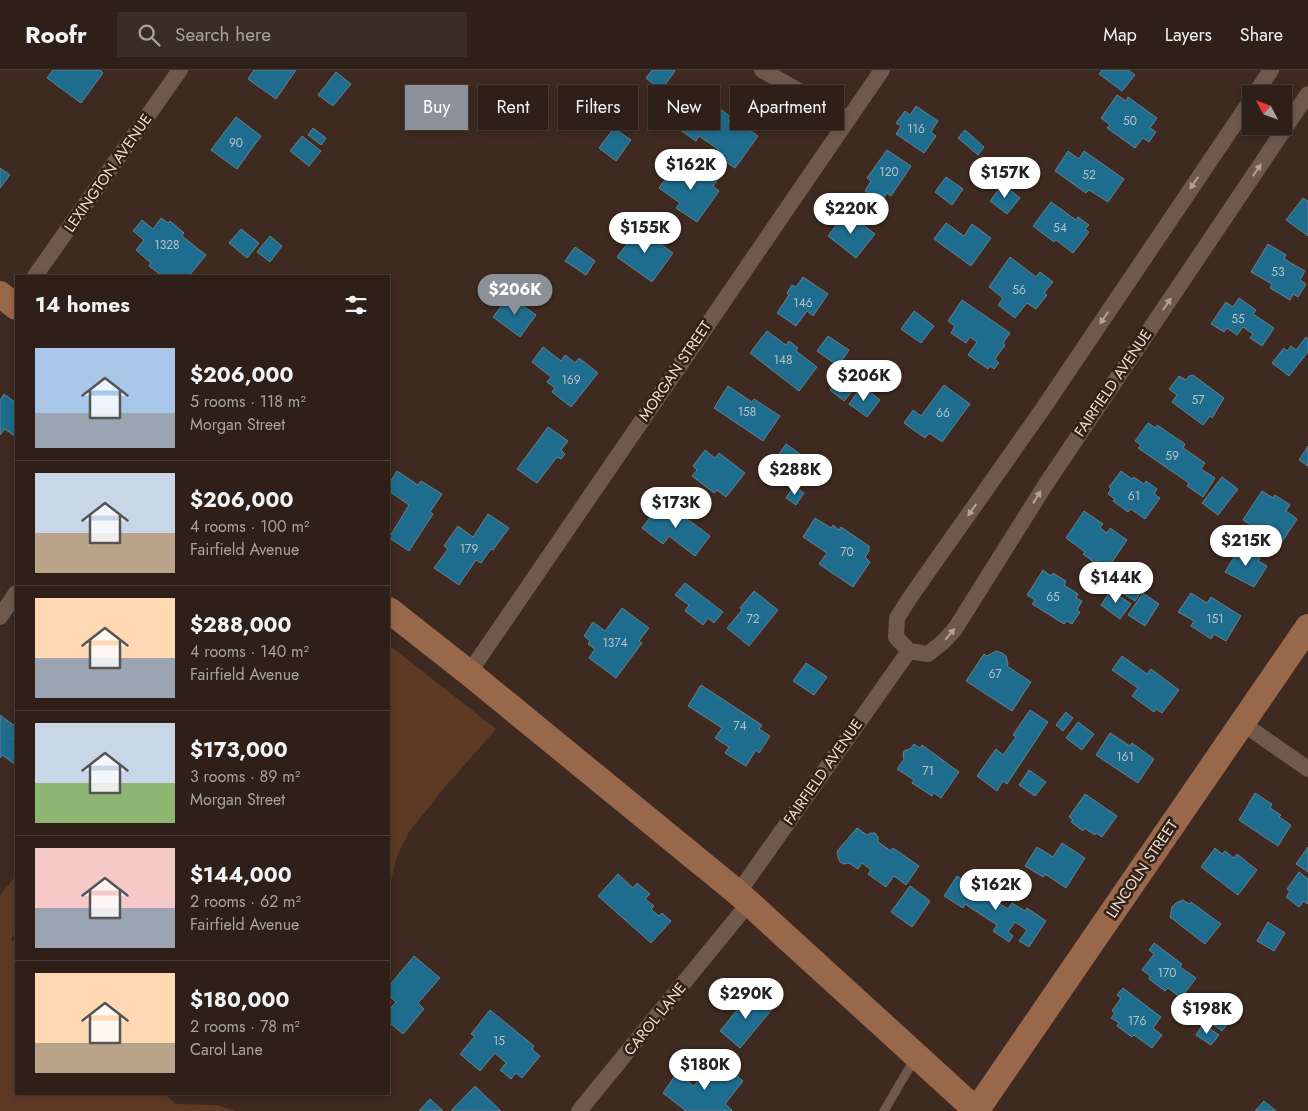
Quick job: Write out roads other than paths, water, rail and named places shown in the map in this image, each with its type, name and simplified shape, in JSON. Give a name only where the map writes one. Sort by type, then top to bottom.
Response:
[{"type":"main road","points":[[390,611],[469,673],[743,898],[976,1111]]},
{"type":"main road","name":"LINCOLN STREET","points":[[976,1111],[1308,627]]},
{"type":"street","name":"LEXINGTON AVENUE","points":[[36,275],[180,70]]},
{"type":"street","points":[[762,70],[847,118]]},
{"type":"street","name":"MORGAN STREET","points":[[469,673],[847,118],[882,70]]},
{"type":"street","points":[[1261,85],[1271,70]]},
{"type":"street","name":"FAIRFIELD AVENUE","points":[[743,898],[909,651],[928,654],[943,642],[954,629],[1046,484],[1308,94]]},
{"type":"street","points":[[909,651],[896,637],[896,618],[1042,410],[1242,113]]},
{"type":"street","points":[[0,617],[15,595]]},
{"type":"street","points":[[1242,723],[1308,769]]},
{"type":"street","name":"CAROL LANE","points":[[578,1111],[743,898]]},
{"type":"lane","points":[[884,1111],[916,1056]]}]
